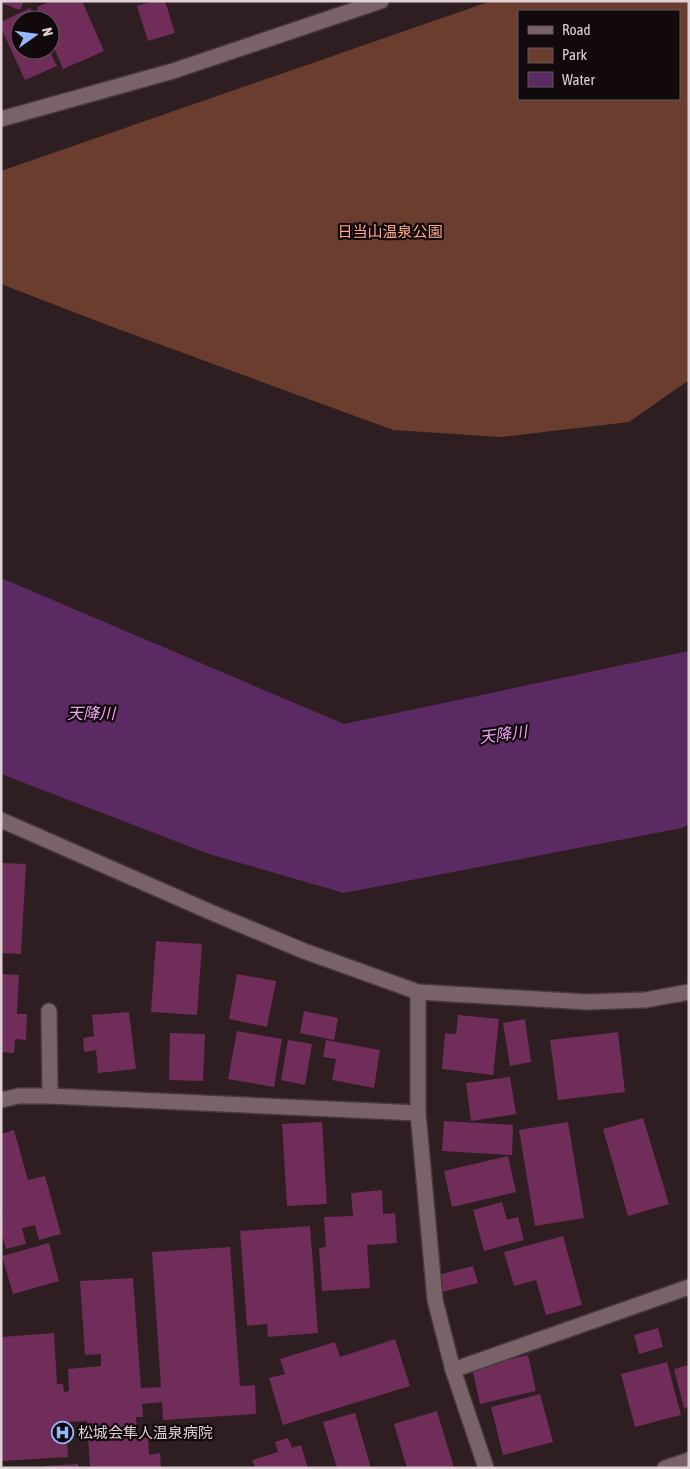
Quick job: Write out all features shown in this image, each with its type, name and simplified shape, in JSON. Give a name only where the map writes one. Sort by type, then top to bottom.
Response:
[{"type":"street","points":[[1,119],[172,71],[381,1]]},
{"type":"street","points":[[1,820],[287,944],[418,992],[587,1002],[644,1000],[689,992]]},
{"type":"street","points":[[418,992],[418,1113],[436,1300],[453,1370],[486,1468]]},
{"type":"street","points":[[49,1011],[50,1096]]},
{"type":"street","points":[[1,1100],[19,1096],[50,1096],[418,1113]]},
{"type":"street","points":[[453,1370],[689,1287]]},
{"type":"street","points":[[665,1468],[689,1460]]},
{"type":"green space","name":"日当山温泉公園","points":[[491,1],[689,1],[689,380],[629,422],[501,437],[393,430],[1,284],[1,171]]},
{"type":"water","name":"天降川","points":[[1,578],[344,724],[689,651],[689,824],[682,828],[344,893],[209,854],[1,774]]},
{"type":"building","points":[[1,1],[24,1],[20,10],[1,3]]},
{"type":"building","points":[[51,1],[82,1],[104,51],[63,69],[59,60],[60,10],[38,10],[37,7]]},
{"type":"building","points":[[153,1],[165,1],[175,33],[148,41],[137,6]]},
{"type":"building","points":[[10,18],[10,48],[1,28],[1,22]]},
{"type":"building","points":[[16,60],[54,60],[57,66],[25,80]]},
{"type":"building","points":[[1,863],[26,864],[21,954],[1,953]]},
{"type":"building","points":[[156,941],[202,944],[197,1015],[151,1012]]},
{"type":"building","points":[[1,974],[19,975],[17,1014],[27,1014],[26,1040],[15,1039],[14,1053],[1,1052]]},
{"type":"building","points":[[237,974],[276,981],[267,1027],[229,1019]]},
{"type":"building","points":[[304,1011],[338,1018],[334,1040],[300,1033]]},
{"type":"building","points":[[129,1012],[136,1069],[98,1073],[96,1050],[84,1052],[83,1038],[94,1036],[92,1015]]},
{"type":"building","points":[[458,1015],[499,1019],[493,1075],[442,1069],[445,1033],[456,1034]]},
{"type":"building","points":[[525,1019],[531,1062],[510,1066],[503,1023]]},
{"type":"building","points":[[237,1031],[282,1039],[274,1087],[228,1079]]},
{"type":"building","points":[[618,1032],[625,1092],[558,1100],[550,1040]]},
{"type":"building","points":[[170,1033],[205,1034],[203,1081],[169,1080]]},
{"type":"building","points":[[288,1040],[312,1044],[305,1085],[281,1080]]},
{"type":"building","points":[[326,1040],[380,1050],[374,1088],[332,1080],[336,1059],[323,1057]]},
{"type":"building","points":[[510,1077],[516,1114],[471,1121],[466,1083]]},
{"type":"building","points":[[643,1118],[669,1204],[628,1216],[603,1129]]},
{"type":"building","points":[[444,1121],[513,1125],[512,1155],[442,1151]]},
{"type":"building","points":[[322,1122],[327,1204],[287,1206],[282,1124]]},
{"type":"building","points":[[568,1122],[584,1218],[535,1226],[519,1130]]},
{"type":"building","points":[[14,1130],[28,1180],[45,1176],[61,1234],[39,1240],[35,1225],[22,1228],[26,1244],[6,1249],[1,1231],[1,1213],[3,1212],[1,1206],[1,1134]]},
{"type":"building","points":[[508,1156],[516,1192],[452,1207],[444,1171]]},
{"type":"building","points":[[382,1190],[383,1214],[395,1213],[397,1243],[367,1245],[370,1288],[322,1291],[319,1248],[326,1247],[324,1217],[353,1216],[351,1193]]},
{"type":"building","points":[[502,1202],[507,1220],[518,1217],[524,1240],[484,1251],[473,1210]]},
{"type":"building","points":[[310,1226],[318,1333],[268,1337],[267,1324],[247,1326],[240,1231]]},
{"type":"building","points":[[563,1236],[582,1305],[546,1315],[536,1280],[514,1286],[504,1252]]},
{"type":"building","points":[[49,1243],[59,1281],[13,1294],[2,1256]]},
{"type":"building","points":[[230,1247],[240,1386],[255,1385],[256,1414],[163,1420],[162,1402],[142,1404],[143,1417],[136,1417],[137,1435],[148,1434],[149,1455],[160,1453],[161,1468],[90,1468],[87,1421],[66,1422],[68,1457],[1,1461],[1,1337],[54,1333],[57,1384],[63,1384],[64,1392],[69,1391],[68,1369],[101,1366],[101,1354],[85,1355],[80,1281],[133,1278],[141,1388],[161,1387],[152,1252]]},
{"type":"building","points":[[473,1266],[478,1283],[442,1292],[438,1275]]},
{"type":"building","points":[[658,1328],[663,1347],[639,1354],[634,1335]]},
{"type":"building","points":[[395,1339],[410,1386],[283,1425],[269,1378],[285,1374],[280,1359],[335,1342],[340,1357]]},
{"type":"building","points":[[528,1355],[536,1391],[480,1404],[472,1368]]},
{"type":"building","points":[[667,1362],[681,1415],[635,1427],[621,1374]]},
{"type":"building","points":[[689,1365],[689,1407],[684,1408],[674,1369]]},
{"type":"building","points":[[540,1394],[553,1442],[503,1455],[491,1407]]},
{"type":"building","points":[[437,1411],[454,1468],[407,1468],[394,1424]]},
{"type":"building","points":[[355,1413],[371,1468],[337,1468],[323,1422]]},
{"type":"building","points":[[288,1438],[292,1448],[301,1445],[308,1468],[255,1468],[252,1460],[278,1452],[275,1442]]},
{"type":"building","points":[[78,1464],[79,1468],[44,1468],[44,1466]]},
{"type":"place","name":"松城会隼人温泉病院","points":[[62,1433]]}]
